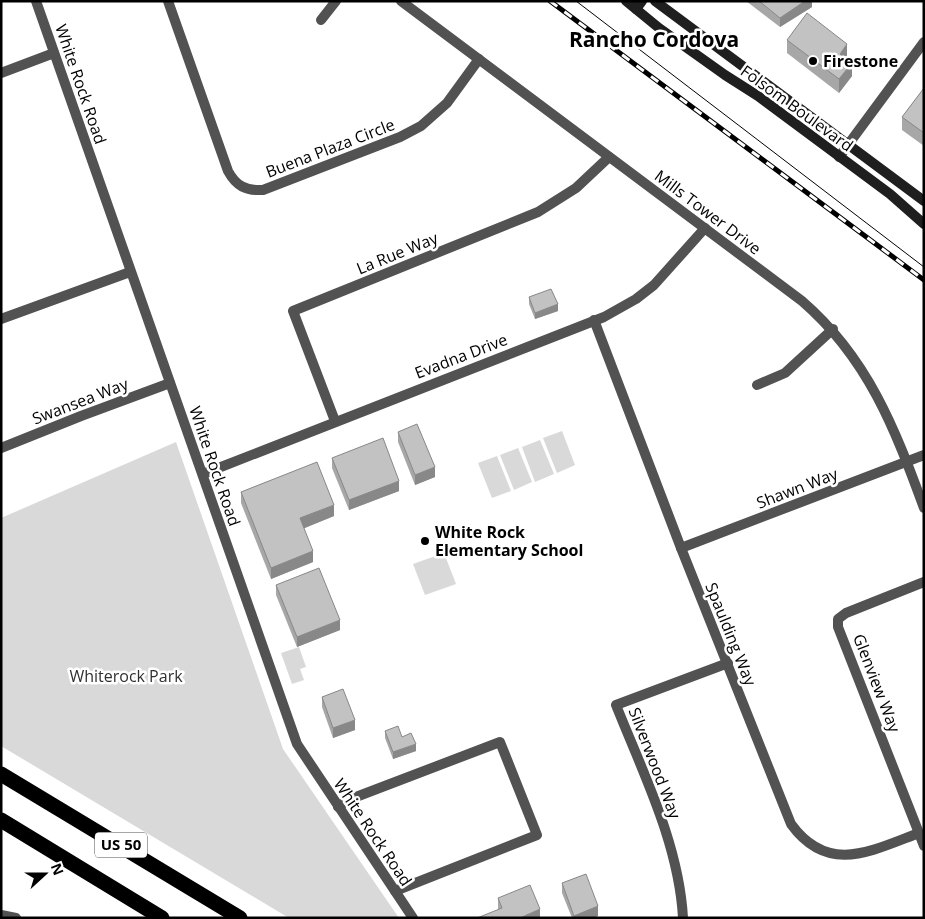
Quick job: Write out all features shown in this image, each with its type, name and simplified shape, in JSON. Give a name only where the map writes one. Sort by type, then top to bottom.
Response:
[{"type":"highway","name":"US 50","points":[[1,774],[240,918]]},
{"type":"highway","name":"US 50","points":[[1,820],[162,918]]},
{"type":"main road","name":"Folsom Boulevard","points":[[626,1],[639,5],[725,75],[758,96],[890,194],[924,224]]},
{"type":"main road","name":"Folsom Boulevard","points":[[655,1],[924,201]]},
{"type":"street","name":"White Rock Road","points":[[36,1],[297,744],[413,918]]},
{"type":"street","name":"Buena Plaza Circle","points":[[168,1],[228,171],[238,184],[252,191],[263,190],[416,129],[443,107],[479,59]]},
{"type":"street","points":[[322,20],[336,1]]},
{"type":"street","name":"Mills Tower Drive","points":[[401,1],[802,301],[833,329],[862,370],[877,396],[907,462],[924,508]]},
{"type":"street","points":[[839,157],[924,42]]},
{"type":"street","points":[[1,73],[54,53]]},
{"type":"street","name":"La Rue Way","points":[[335,421],[293,311],[538,212],[576,188],[609,157]]},
{"type":"street","name":"Evadna Drive","points":[[203,474],[594,320],[636,299],[654,285],[705,228]]},
{"type":"street","points":[[1,319],[130,272]]},
{"type":"street","name":"Spaulding Way","points":[[594,320],[681,548],[786,814],[794,829],[806,841],[826,852],[849,856],[870,852],[919,833]]},
{"type":"street","points":[[756,385],[786,373],[833,329]]},
{"type":"street","name":"Swansea Way","points":[[1,448],[80,416],[170,383]]},
{"type":"street","name":"Shawn Way","points":[[681,548],[924,455]]},
{"type":"street","name":"Glenview Way","points":[[924,582],[846,613],[838,619],[838,627],[924,846]]},
{"type":"street","name":"Silverwood Way","points":[[683,918],[678,875],[666,833],[616,705],[728,663]]},
{"type":"street","points":[[338,806],[348,800],[500,742],[536,835],[395,891]]},
{"type":"street","points":[[1,915],[16,918]]},
{"type":"green space","points":[[562,431],[575,465],[557,473],[543,438]]},
{"type":"green space","points":[[540,440],[554,474],[535,482],[522,447]]},
{"type":"green space","name":"Whiterock Park","points":[[176,442],[283,749],[399,918],[289,918],[1,746],[1,518]]},
{"type":"green space","points":[[518,448],[532,482],[514,490],[500,455]]},
{"type":"green space","points":[[497,456],[511,491],[492,498],[478,463]]},
{"type":"green space","points":[[444,553],[456,584],[425,595],[413,564]]},
{"type":"green space","points":[[299,647],[306,667],[300,669],[304,680],[292,684],[281,653]]},
{"type":"building","points":[[759,1],[805,1],[780,18]]},
{"type":"building","points":[[807,13],[847,44],[840,54],[852,63],[839,79],[787,40]]},
{"type":"building","points":[[924,88],[924,133],[902,117]]},
{"type":"building","points":[[551,289],[558,304],[535,313],[529,297]]},
{"type":"building","points":[[417,424],[435,467],[415,475],[398,432]]},
{"type":"building","points":[[383,438],[399,481],[349,500],[332,458]]},
{"type":"building","points":[[317,462],[334,505],[300,518],[313,551],[271,568],[241,492]]},
{"type":"building","points":[[319,568],[340,620],[297,637],[276,585]]},
{"type":"building","points":[[343,689],[355,720],[333,728],[322,697]]},
{"type":"building","points":[[398,726],[402,737],[411,733],[416,744],[393,752],[385,731]]},
{"type":"building","points":[[586,874],[598,906],[574,916],[562,883]]},
{"type":"building","points":[[530,885],[540,909],[520,918],[477,918],[502,908],[498,898]]},
{"type":"tram line","points":[[576,1],[924,267]]},
{"type":"railway","points":[[550,1],[924,280]]},
{"type":"place","name":"Firestone","points":[[813,61]]},
{"type":"place","name":"White Rock Elementary School","points":[[425,541]]},
{"type":"district","name":"Rancho Cordova","points":[[654,40]]}]
